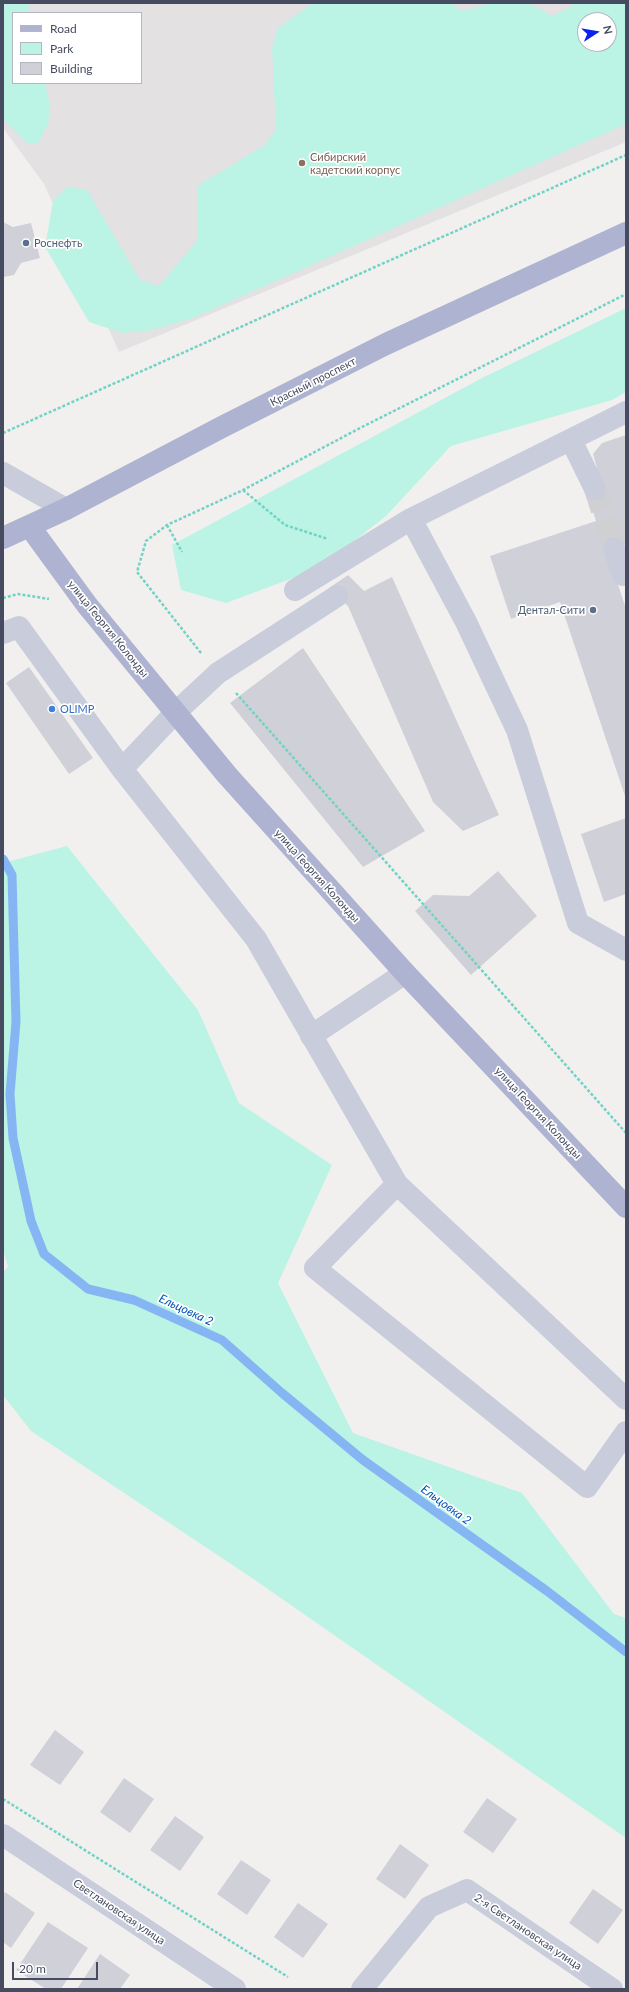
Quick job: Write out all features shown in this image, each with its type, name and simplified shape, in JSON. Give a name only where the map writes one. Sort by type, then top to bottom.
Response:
[{"type":"main road","name":"Красный проспект","points":[[3,538],[30,527],[66,509],[222,427],[386,344],[626,233]]},
{"type":"main road","name":"улица Георгия Колонды","points":[[30,527],[87,605],[227,775],[405,973],[626,1207]]},
{"type":"street","points":[[122,769],[175,713],[218,673],[336,581],[362,550],[411,519],[626,412]]},
{"type":"street","points":[[571,440],[592,476]]},
{"type":"street","points":[[3,473],[66,509]]},
{"type":"street","points":[[411,519],[466,622],[517,730],[578,923],[626,950]]},
{"type":"street","points":[[614,548],[623,575]]},
{"type":"street","points":[[295,590],[336,581]]},
{"type":"street","points":[[3,633],[19,627],[122,769],[256,939],[397,1184],[626,1399]]},
{"type":"street","points":[[312,1036],[405,973]]},
{"type":"street","points":[[397,1184],[315,1268],[587,1487],[626,1432]]},
{"type":"street","name":"Светлановская улица","points":[[3,1835],[235,1989]]},
{"type":"street","name":"2-я Светлановская улица","points":[[362,1989],[429,1907],[467,1890],[612,1989]]},
{"type":"path","points":[[3,433],[626,154]]},
{"type":"path","points":[[626,294],[362,427],[243,490],[167,525],[146,541],[137,572],[218,673],[626,1133]]},
{"type":"path","points":[[243,490],[286,525],[362,550]]},
{"type":"path","points":[[167,525],[182,552]]},
{"type":"path","points":[[3,598],[18,594],[57,600]]},
{"type":"path","points":[[3,1799],[288,1977]]},
{"type":"shaded area","name":"Сибирский кадетский корпус","points":[[3,3],[626,3],[626,142],[119,352],[44,184],[3,128]]},
{"type":"green space","points":[[3,3],[28,3],[30,12],[12,12],[12,84],[45,84],[50,105],[48,125],[38,143],[28,144],[3,119]]},
{"type":"green space","name":"Сибирский кадетский корпус","points":[[313,3],[450,3],[462,11],[492,3],[529,3],[552,16],[571,7],[573,3],[626,3],[626,124],[193,318],[152,330],[123,333],[89,322],[45,247],[53,201],[68,187],[87,190],[140,280],[159,286],[197,241],[197,186],[265,145],[276,129],[272,49],[277,29]]},
{"type":"green space","points":[[626,308],[626,392],[612,400],[451,446],[386,516],[320,568],[226,603],[181,590],[172,545],[482,378]]},
{"type":"green space","points":[[67,846],[198,1010],[239,1103],[332,1165],[278,1283],[353,1433],[522,1493],[614,1614],[626,1618],[626,1838],[252,1578],[31,1431],[3,1395],[3,1272],[8,1267],[3,1250],[3,863]]},
{"type":"building","points":[[3,222],[13,227],[31,223],[40,258],[21,263],[14,275],[3,277]]},
{"type":"building","points":[[626,435],[626,544],[607,551],[626,609],[626,799],[560,602],[511,619],[490,556],[596,521],[587,492],[597,468],[593,454],[602,443]]},
{"type":"building","points":[[348,575],[364,591],[392,577],[499,815],[463,831],[433,802],[348,606],[329,588]]},
{"type":"building","points":[[303,648],[425,831],[363,867],[230,703]]},
{"type":"building","points":[[29,667],[93,758],[69,774],[6,683]]},
{"type":"building","points":[[626,818],[626,894],[604,902],[581,834]]},
{"type":"building","points":[[498,871],[537,916],[471,975],[415,911],[433,895],[469,896]]},
{"type":"building","points":[[55,1730],[84,1752],[60,1785],[30,1765]]},
{"type":"building","points":[[124,1778],[154,1799],[130,1833],[100,1812]]},
{"type":"building","points":[[487,1798],[517,1819],[493,1853],[463,1832]]},
{"type":"building","points":[[175,1816],[204,1837],[180,1871],[150,1850]]},
{"type":"building","points":[[400,1844],[429,1865],[405,1899],[376,1879]]},
{"type":"building","points":[[241,1860],[271,1880],[247,1915],[217,1894]]},
{"type":"building","points":[[593,1889],[623,1910],[598,1944],[569,1923]]},
{"type":"building","points":[[5,1892],[35,1913],[11,1948],[3,1942],[3,1896]]},
{"type":"building","points":[[298,1903],[328,1924],[303,1958],[274,1937]]},
{"type":"building","points":[[48,1922],[88,1948],[61,1989],[46,1989],[16,1970]]},
{"type":"building","points":[[100,1954],[130,1975],[120,1989],[77,1989]]},
{"type":"waterway","name":"Ельцовка 2","points":[[3,859],[12,875],[16,1022],[10,1094],[13,1138],[31,1221],[44,1254],[88,1289],[134,1300],[222,1340],[282,1393],[363,1460],[547,1591],[626,1652]]},
{"type":"tunnel","points":[[595,489],[614,548]]},
{"type":"place","name":"Сибирский кадетский корпус","points":[[302,163]]},
{"type":"place","name":"Роснефть","points":[[26,243]]},
{"type":"place","name":"Дентал-Сити","points":[[593,610]]},
{"type":"place","name":"OLIMP","points":[[52,709]]}]
